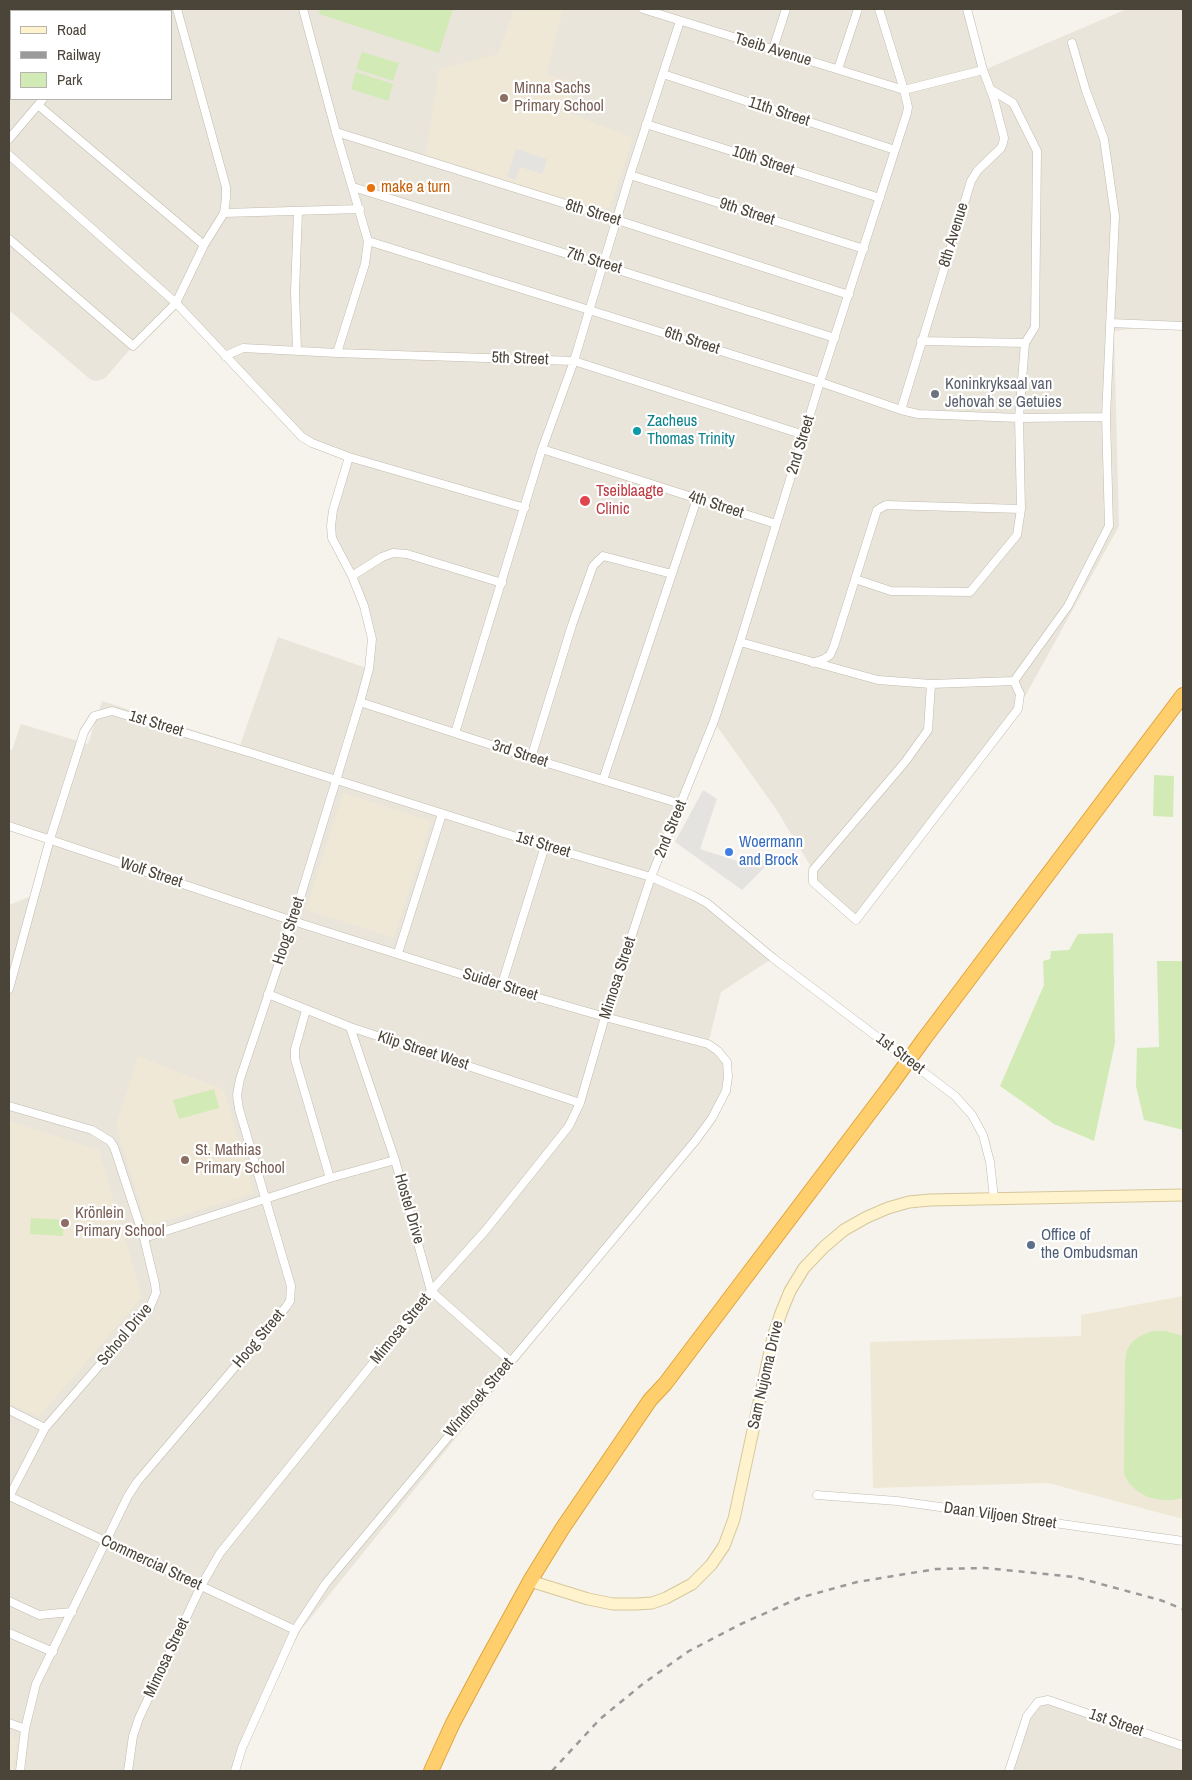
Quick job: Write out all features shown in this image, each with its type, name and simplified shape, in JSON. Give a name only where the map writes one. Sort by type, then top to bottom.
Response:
[{"type":"highway","points":[[438,1771],[482,1682],[567,1521],[650,1400],[665,1384],[890,1086],[1183,694]]},
{"type":"highway","points":[[431,1771],[452,1723],[534,1582]]},
{"type":"main road","name":"Sam Nujoma Drive","points":[[534,1582],[588,1599],[613,1604],[652,1603],[692,1584],[718,1556],[729,1535],[734,1520],[780,1312],[804,1268],[844,1230],[867,1217],[909,1202],[994,1198],[1183,1195]]},
{"type":"street","points":[[9,239],[133,346],[176,303],[204,245],[224,213],[226,198],[226,187],[177,9]]},
{"type":"street","points":[[303,9],[368,241],[364,264],[337,354]]},
{"type":"street","name":"Tseib Avenue","points":[[643,9],[904,90]]},
{"type":"street","points":[[773,49],[786,9]]},
{"type":"street","points":[[838,69],[858,9]]},
{"type":"street","name":"2nd Street","points":[[651,877],[714,721],[908,107],[879,9]]},
{"type":"street","name":"8th Avenue","points":[[901,410],[970,182],[978,170],[1004,143],[967,9]]},
{"type":"street","points":[[455,733],[542,449],[574,361],[630,175],[680,21]]},
{"type":"street","points":[[1014,681],[1068,606],[1109,526],[1106,417],[1115,216],[1104,139],[1086,91],[1072,42]]},
{"type":"street","points":[[904,90],[983,70]]},
{"type":"street","name":"11th Street","points":[[663,74],[895,150]]},
{"type":"street","points":[[855,579],[891,591],[970,592],[1018,535],[1021,508],[1019,418],[1025,343],[1035,327],[1037,152],[1013,103],[990,89]]},
{"type":"street","points":[[9,139],[41,102],[204,245]]},
{"type":"street","name":"10th Street","points":[[646,124],[880,198]]},
{"type":"street","name":"8th Street","points":[[336,132],[849,295]]},
{"type":"street","points":[[9,155],[176,303],[302,437],[312,443],[349,457],[525,508]]},
{"type":"street","name":"9th Street","points":[[630,175],[864,249]]},
{"type":"street","name":"7th Street","points":[[353,187],[835,338]]},
{"type":"street","points":[[224,213],[360,209]]},
{"type":"street","points":[[297,351],[295,292],[298,211]]},
{"type":"street","name":"6th Street","points":[[368,241],[820,382],[901,410],[918,414],[1019,418],[1106,417]]},
{"type":"street","points":[[1110,323],[1183,326]]},
{"type":"street","points":[[921,341],[1025,343]]},
{"type":"street","name":"5th Street","points":[[225,356],[243,348],[337,354],[574,361],[804,435]]},
{"type":"street","name":"4th Street","points":[[542,449],[776,524]]},
{"type":"street","name":"Hoog Street","points":[[20,1771],[25,1730],[36,1684],[128,1496],[137,1482],[290,1301],[291,1286],[239,1109],[237,1095],[240,1079],[293,920],[369,669],[372,639],[364,606],[352,576],[332,538],[333,510],[349,457]]},
{"type":"street","points":[[602,780],[697,499]]},
{"type":"street","points":[[813,663],[830,655],[834,646],[877,510],[886,506],[1021,508]]},
{"type":"street","points":[[352,576],[382,557],[393,553],[407,554],[502,583]]},
{"type":"street","points":[[531,758],[572,626],[593,566],[603,556],[672,574]]},
{"type":"street","points":[[740,642],[878,680],[931,684],[1014,681]]},
{"type":"street","points":[[931,684],[928,730],[905,762],[813,870],[812,882],[856,920],[1018,709],[1020,694],[1014,681]]},
{"type":"street","name":"3rd Street","points":[[360,702],[531,758],[682,804]]},
{"type":"street","name":"1st Street","points":[[9,989],[50,839],[84,732],[94,716],[112,711],[545,846],[651,877],[707,903],[773,958],[955,1096],[972,1115],[983,1135],[990,1162],[994,1198]]},
{"type":"street","points":[[398,953],[442,814]]},
{"type":"street","name":"Wolf Street","points":[[9,826],[293,920]]},
{"type":"street","points":[[501,986],[545,846]]},
{"type":"street","name":"Mimosa Street","points":[[128,1771],[133,1736],[139,1718],[201,1586],[228,1542],[431,1291],[485,1231],[568,1126],[580,1102],[651,877]]},
{"type":"street","name":"Suider Street","points":[[293,920],[605,1018],[708,1044]]},
{"type":"street","name":"Klip Street West","points":[[268,994],[350,1027],[580,1102]]},
{"type":"street","points":[[306,1010],[296,1042],[295,1059],[330,1178]]},
{"type":"street","name":"Hostel Drive","points":[[350,1027],[395,1160],[431,1291]]},
{"type":"street","name":"Windhoek Street","points":[[235,1771],[242,1748],[295,1630],[326,1582],[696,1140],[712,1118],[726,1091],[728,1077],[727,1062],[718,1051],[708,1044]]},
{"type":"street","name":"School Drive","points":[[9,1106],[92,1130],[110,1141],[114,1147],[144,1238],[155,1284],[154,1300],[150,1307],[44,1428],[9,1497]]},
{"type":"street","points":[[144,1238],[330,1178],[395,1160]]},
{"type":"street","points":[[431,1291],[510,1361]]},
{"type":"street","points":[[9,1410],[44,1428]]},
{"type":"street","name":"Daan Viljoen Street","points":[[817,1495],[897,1501],[1183,1541]]},
{"type":"street","name":"Commercial Street","points":[[9,1497],[295,1630]]},
{"type":"street","points":[[9,1601],[39,1615],[72,1612]]},
{"type":"street","points":[[9,1633],[52,1652]]},
{"type":"street","name":"1st Street","points":[[1009,1771],[1027,1716],[1038,1702],[1048,1700],[1183,1746]]},
{"type":"street","points":[[9,1723],[25,1730]]},
{"type":"shaded area","points":[[9,9],[967,9],[984,70],[1127,9],[1183,9],[1183,322],[1114,331],[1119,526],[1018,709],[856,920],[813,882],[813,870],[776,809],[714,722],[651,877],[692,895],[773,958],[721,992],[708,1044],[727,1062],[726,1091],[696,1140],[301,1630],[252,1724],[235,1771],[9,1771],[9,905],[34,895],[50,840],[9,826],[9,749],[12,750],[21,724],[88,744],[102,701],[240,745],[278,637],[369,669],[372,639],[364,606],[332,538],[331,526],[349,457],[312,443],[176,304],[133,346],[105,378],[97,381],[91,380],[9,310]]},
{"type":"shaded area","name":"Minna Sachs Primary School","points":[[514,9],[563,9],[546,74],[576,83],[569,113],[633,138],[610,207],[602,211],[426,155],[439,69],[498,54]]},
{"type":"shaded area","points":[[516,149],[547,159],[542,174],[520,167],[515,180],[507,177]]},
{"type":"shaded area","points":[[703,790],[717,799],[700,849],[759,868],[762,860],[768,864],[742,890],[675,842]]},
{"type":"shaded area","points":[[343,793],[431,821],[394,938],[306,910]]},
{"type":"shaded area","name":"St. Mathias Primary School","points":[[138,1056],[224,1090],[254,1193],[147,1226],[116,1126]]},
{"type":"shaded area","name":"Krönlein Primary School","points":[[9,1121],[99,1150],[142,1297],[39,1417],[9,1403]]},
{"type":"shaded area","points":[[1183,1296],[1183,1519],[1048,1483],[873,1488],[870,1342],[1081,1336],[1081,1315]]},
{"type":"shaded area","points":[[1048,1700],[1183,1741],[1183,1771],[1009,1771],[1032,1708]]},
{"type":"shaded area","points":[[9,1735],[17,1741],[13,1771],[9,1771]]},
{"type":"green space","points":[[320,9],[453,9],[439,53],[319,14]]},
{"type":"green space","points":[[362,52],[399,63],[393,81],[356,69]]},
{"type":"green space","points":[[356,72],[393,84],[388,101],[351,89]]},
{"type":"green space","points":[[1154,775],[1174,776],[1173,817],[1153,816]]},
{"type":"green space","points":[[1113,933],[1115,1043],[1094,1141],[1054,1124],[1000,1086],[1044,985],[1043,961],[1050,959],[1051,951],[1069,950],[1078,934]]},
{"type":"green space","points":[[1157,961],[1183,961],[1183,1130],[1144,1120],[1136,1086],[1137,1048],[1159,1047]]},
{"type":"green space","points":[[214,1089],[219,1108],[179,1119],[173,1100]]},
{"type":"green space","points":[[31,1218],[64,1220],[63,1236],[30,1234]]},
{"type":"green space","points":[[1152,1331],[1166,1331],[1183,1336],[1183,1498],[1172,1500],[1148,1497],[1137,1491],[1124,1474],[1125,1362],[1127,1350],[1132,1342]]},
{"type":"railway","points":[[552,1771],[600,1719],[644,1683],[689,1651],[741,1624],[799,1598],[857,1582],[936,1569],[985,1568],[1075,1577],[1160,1600],[1183,1609]]},
{"type":"place","name":"Minna Sachs Primary School","points":[[504,98]]},
{"type":"place","name":"make a turn","points":[[371,188]]},
{"type":"place","name":"Koninkryksaal van Jehovah se Getuies","points":[[935,394]]},
{"type":"place","name":"Zacheus Thomas Trinity","points":[[637,431]]},
{"type":"place","name":"Tseiblaagte Clinic","points":[[585,501]]},
{"type":"place","name":"Woermann and Brock","points":[[729,852]]},
{"type":"place","name":"St. Mathias Primary School","points":[[185,1160]]},
{"type":"place","name":"Krönlein Primary School","points":[[65,1223]]},
{"type":"place","name":"Office of the Ombudsman","points":[[1031,1245]]}]
